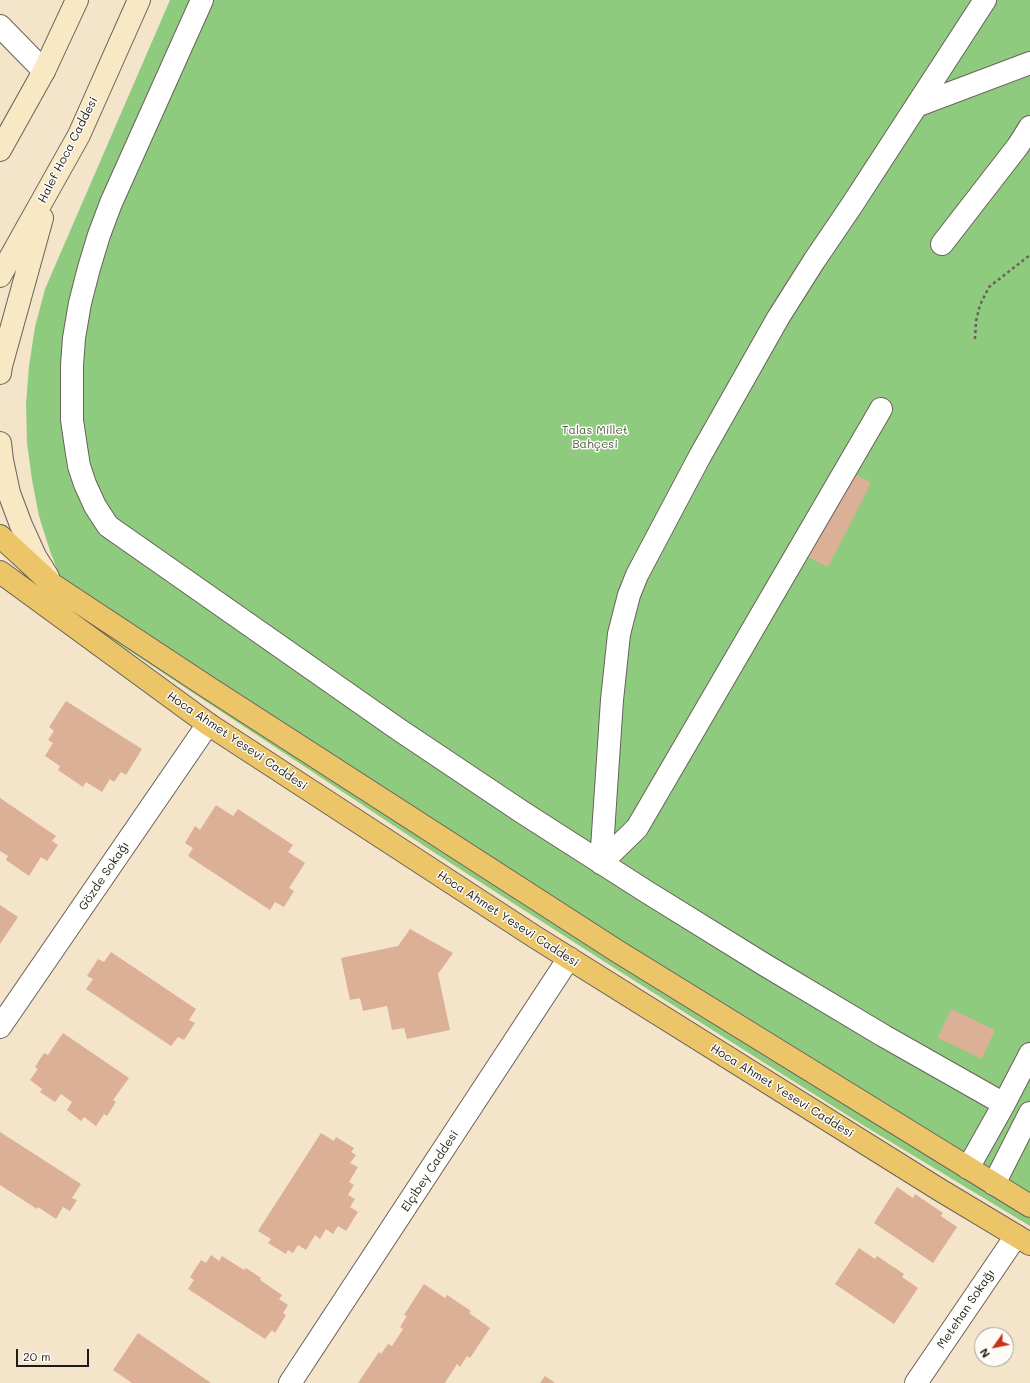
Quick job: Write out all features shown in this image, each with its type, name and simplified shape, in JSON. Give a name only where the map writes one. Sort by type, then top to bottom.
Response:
[{"type":"main road","points":[[0,150],[44,71],[77,0]]},
{"type":"main road","name":"Halef Hoca Caddesi","points":[[0,276],[79,135],[139,0]]},
{"type":"main road","points":[[0,373],[52,183]]},
{"type":"main road","points":[[0,443],[9,493],[20,525],[35,556],[53,585]]},
{"type":"main road","points":[[0,536],[53,585],[219,695],[616,951],[1030,1206]]},
{"type":"main road","name":"Hoca Ahmet Yesevi Caddesi","points":[[1,573],[208,724],[569,958],[940,1190],[1023,1240]]},
{"type":"street","points":[[202,0],[111,203],[88,268],[80,302],[74,338],[71,392],[72,420],[79,466],[85,484],[95,506],[108,526],[398,729],[601,863],[765,965],[884,1036],[1004,1104]]},
{"type":"street","points":[[601,863],[613,686],[619,634],[629,595],[637,575],[700,456],[778,318],[985,0]]},
{"type":"street","points":[[0,26],[44,71]]},
{"type":"street","points":[[916,106],[1030,63]]},
{"type":"street","points":[[942,244],[1018,146],[1030,127]]},
{"type":"street","points":[[601,863],[637,828],[882,409]]},
{"type":"street","name":"Gözde Sokağı","points":[[0,1027],[208,724]]},
{"type":"street","name":"Elçibey Caddesi","points":[[290,1383],[569,958]]},
{"type":"street","points":[[968,1168],[1030,1054]]},
{"type":"street","points":[[994,1184],[1030,1113]]},
{"type":"street","name":"Metehan Sokağı","points":[[916,1383],[1023,1240]]},
{"type":"path","points":[[975,339],[976,322],[980,305],[989,287],[1030,255]]},
{"type":"green space","name":"Talas Millet Bahçesi","points":[[170,0],[1030,0],[1030,1226],[866,1127],[619,971],[438,855],[80,618],[63,585],[39,516],[27,443],[26,404],[29,366],[35,327],[45,289]]},
{"type":"building","points":[[845,469],[871,483],[828,567],[802,554]]},
{"type":"building","points":[[66,701],[142,749],[126,775],[121,772],[114,782],[110,779],[102,792],[86,782],[83,787],[58,770],[60,766],[45,756],[53,743],[48,740],[54,731],[49,727]]},
{"type":"building","points":[[0,798],[56,836],[52,841],[58,845],[47,861],[41,857],[29,876],[6,860],[8,856],[0,851]]},
{"type":"building","points":[[216,805],[233,816],[238,809],[293,845],[288,852],[305,863],[289,888],[294,891],[284,907],[275,902],[270,910],[188,856],[193,848],[185,843],[195,826],[200,830]]},
{"type":"building","points":[[0,905],[18,917],[0,944]]},
{"type":"building","points":[[410,929],[453,953],[438,974],[450,1030],[407,1039],[404,1028],[392,1030],[387,1006],[363,1011],[360,998],[350,1000],[341,958],[398,946]]},
{"type":"building","points":[[111,952],[196,1009],[189,1020],[195,1023],[184,1040],[178,1037],[171,1046],[86,989],[93,979],[87,976],[98,959],[104,962]]},
{"type":"building","points":[[951,1009],[995,1030],[982,1059],[938,1038]]},
{"type":"building","points":[[63,1033],[129,1078],[113,1100],[116,1102],[107,1116],[104,1114],[96,1126],[84,1117],[81,1121],[67,1110],[72,1102],[61,1094],[55,1102],[40,1092],[42,1089],[30,1080],[38,1069],[35,1067],[44,1053],[48,1055]]},
{"type":"building","points":[[0,1132],[81,1184],[72,1198],[77,1200],[70,1211],[63,1207],[56,1219],[38,1207],[37,1209],[0,1185]]},
{"type":"building","points":[[321,1133],[334,1141],[336,1137],[354,1148],[351,1152],[356,1155],[350,1163],[358,1167],[349,1182],[354,1185],[348,1195],[355,1199],[350,1207],[358,1212],[346,1231],[338,1226],[333,1234],[326,1229],[320,1239],[315,1235],[306,1250],[298,1245],[293,1253],[288,1250],[286,1254],[268,1243],[271,1239],[258,1231]]},
{"type":"building","points":[[897,1187],[913,1198],[915,1194],[943,1213],[941,1216],[957,1227],[933,1263],[874,1223]]},
{"type":"building","points":[[859,1248],[875,1259],[877,1256],[904,1274],[902,1277],[918,1288],[894,1324],[835,1284]]},
{"type":"building","points":[[211,1255],[219,1261],[222,1256],[244,1270],[246,1268],[261,1278],[260,1280],[282,1295],[279,1299],[288,1305],[283,1313],[286,1315],[275,1333],[272,1330],[265,1339],[188,1289],[194,1280],[190,1277],[201,1260],[206,1263]]},
{"type":"building","points":[[424,1284],[445,1298],[447,1295],[471,1311],[469,1313],[490,1328],[470,1358],[467,1356],[460,1367],[457,1364],[445,1383],[358,1383],[379,1352],[381,1354],[388,1344],[392,1346],[403,1329],[400,1327],[407,1316],[404,1315]]},
{"type":"building","points":[[138,1333],[211,1383],[132,1383],[113,1370]]},
{"type":"building","points":[[545,1376],[555,1383],[540,1383]]}]
